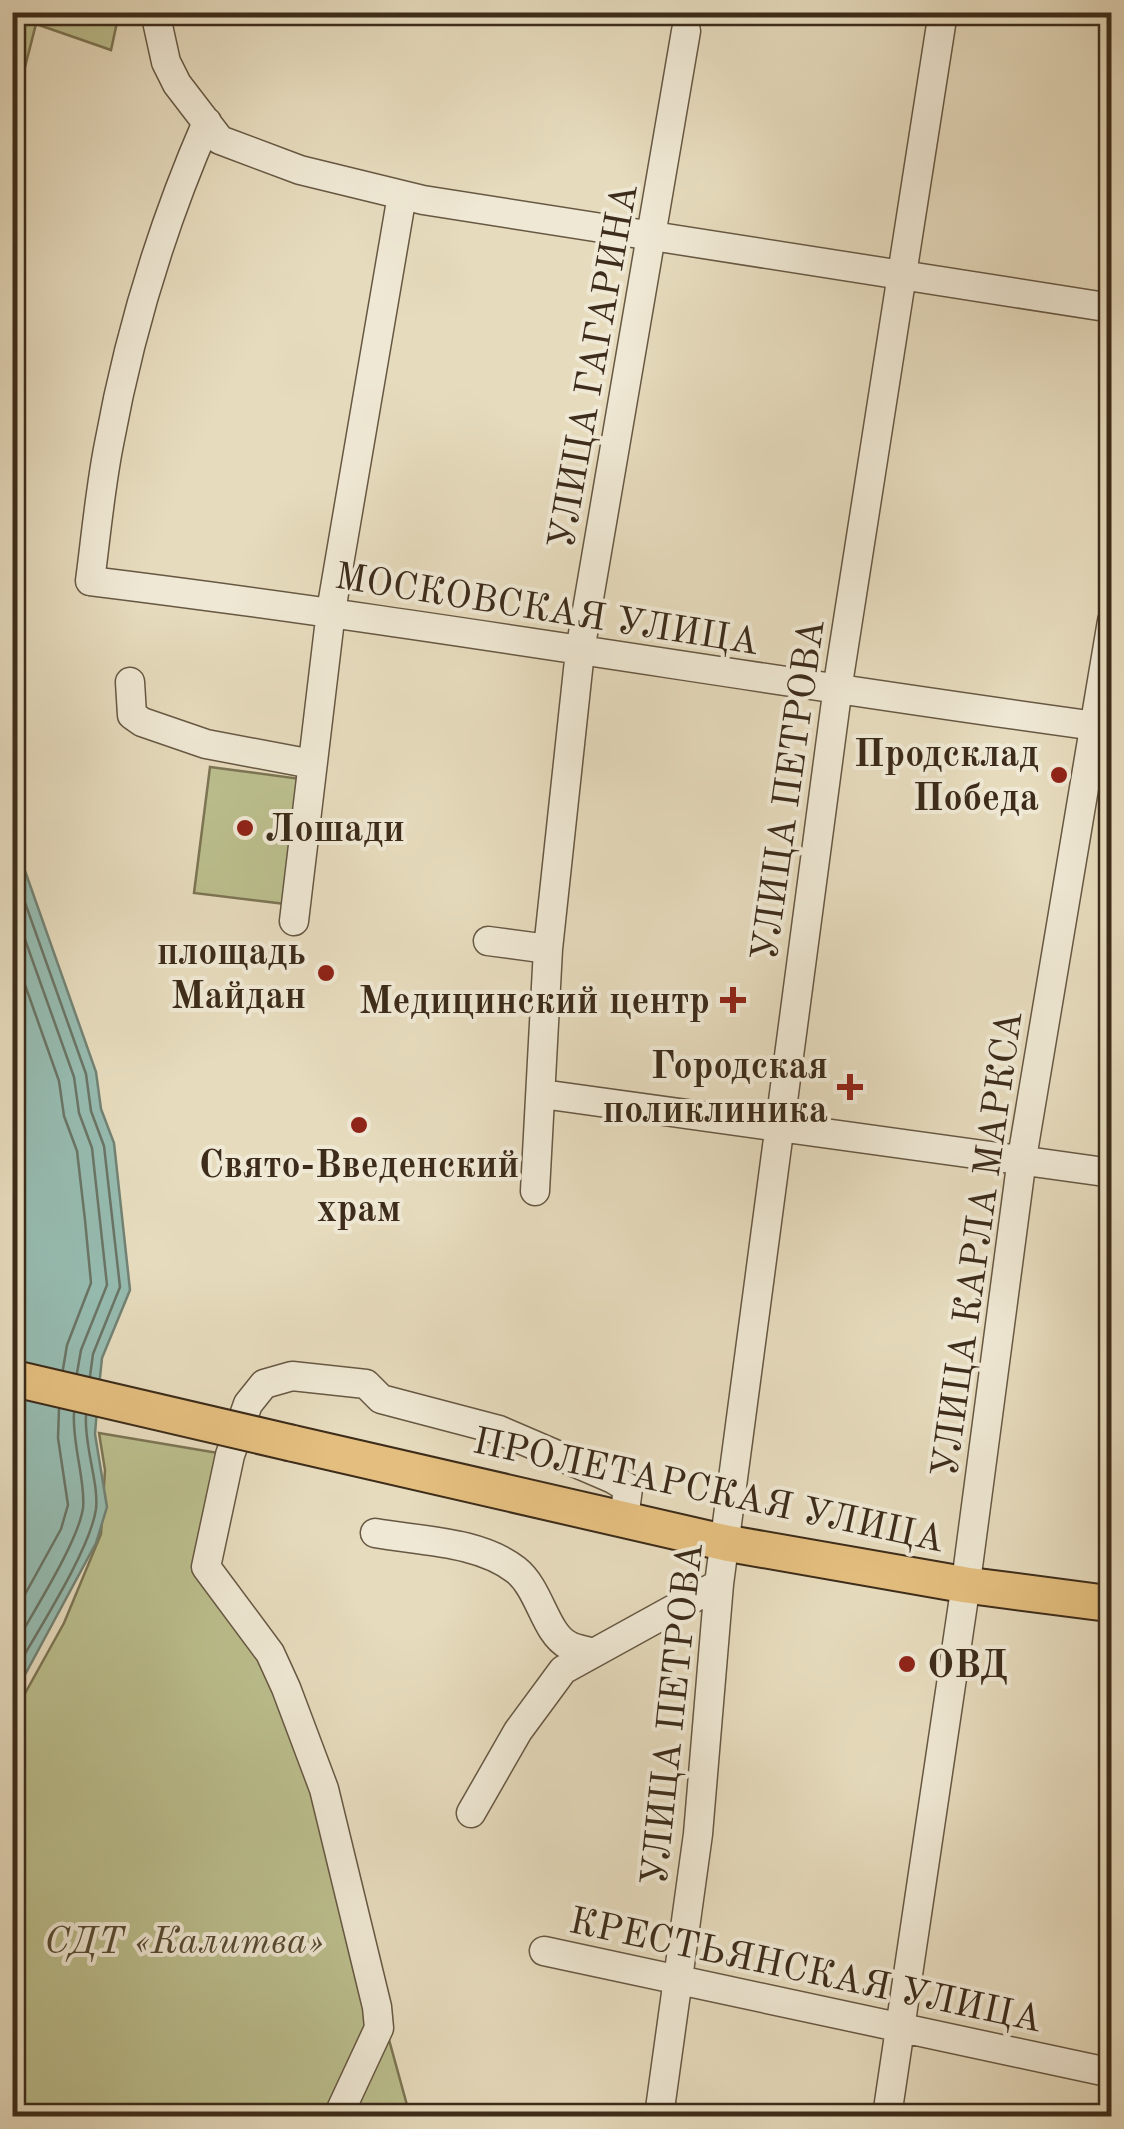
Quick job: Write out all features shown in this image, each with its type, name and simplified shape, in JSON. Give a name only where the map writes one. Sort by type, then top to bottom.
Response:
[{"type":"main road","name":"ПРОЛЕТАРСКАЯ УЛИЦА","points":[[12,1378],[726,1543],[966,1585],[1112,1604]]},
{"type":"street","points":[[155,12],[172,73],[220,140],[300,170],[402,195],[1112,308]]},
{"type":"street","name":"УЛИЦА ПЕТРОВА","points":[[659,2116],[698,1834],[719,1584],[838,690],[943,12]]},
{"type":"street","name":"УЛИЦА ГАГАРИНА","points":[[536,1191],[548,949],[580,651],[686,31]]},
{"type":"street","name":"МОСКОВСКАЯ УЛИЦА","points":[[207,122],[174,196],[126,364],[108,447],[90,581],[332,611],[838,690],[1102,726]]},
{"type":"street","points":[[294,921],[332,611],[402,195]]},
{"type":"street","name":"УЛИЦА КАРЛА МАРКСА","points":[[887,2116],[966,1585],[1022,1158],[1102,726],[1112,622]]},
{"type":"street","points":[[130,682],[132,715],[142,722],[206,744],[312,764]]},
{"type":"street","points":[[488,941],[548,949]]},
{"type":"street","points":[[542,1094],[1112,1172]]},
{"type":"street","points":[[338,2116],[380,2028],[377,2007],[318,1772],[270,1654],[206,1567],[230,1455],[248,1404],[264,1384],[292,1376],[366,1384],[381,1399],[499,1430],[613,1479],[628,1488],[624,1519]]},
{"type":"street","points":[[375,1533],[470,1549],[515,1570],[536,1593],[557,1636],[568,1646],[590,1652]]},
{"type":"street","points":[[471,1814],[518,1730],[563,1670],[719,1584]]},
{"type":"street","name":"КРЕСТЬЯНСКАЯ УЛИЦА","points":[[544,1952],[1112,2072]]},
{"type":"green space","points":[[13,12],[119,13],[111,50],[36,24],[13,114]]},
{"type":"green space","points":[[210,767],[301,779],[286,904],[194,893]]},
{"type":"green space","name":"СДТ «Калитва»","points":[[99,1433],[230,1455],[206,1567],[267,1646],[350,1898],[410,2116],[13,2116],[13,1715],[64,1623],[101,1534],[105,1470]]},
{"type":"water","points":[[12,834],[96,1072],[101,1109],[114,1143],[130,1290],[102,1358],[95,1434],[107,1507],[96,1543],[13,1697]]},
{"type":"place","name":"Продсклад Победа","points":[[1059,775]]},
{"type":"place","name":"Лошади","points":[[245,828]]},
{"type":"place","name":"площадь Майдан","points":[[326,973]]},
{"type":"place","name":"Медицинский центр","points":[[733,1000]]},
{"type":"place","name":"Городская поликлиника","points":[[850,1087]]},
{"type":"place","name":"Свято-Введенский храм","points":[[359,1125]]},
{"type":"place","name":"ОВД","points":[[907,1664]]}]
